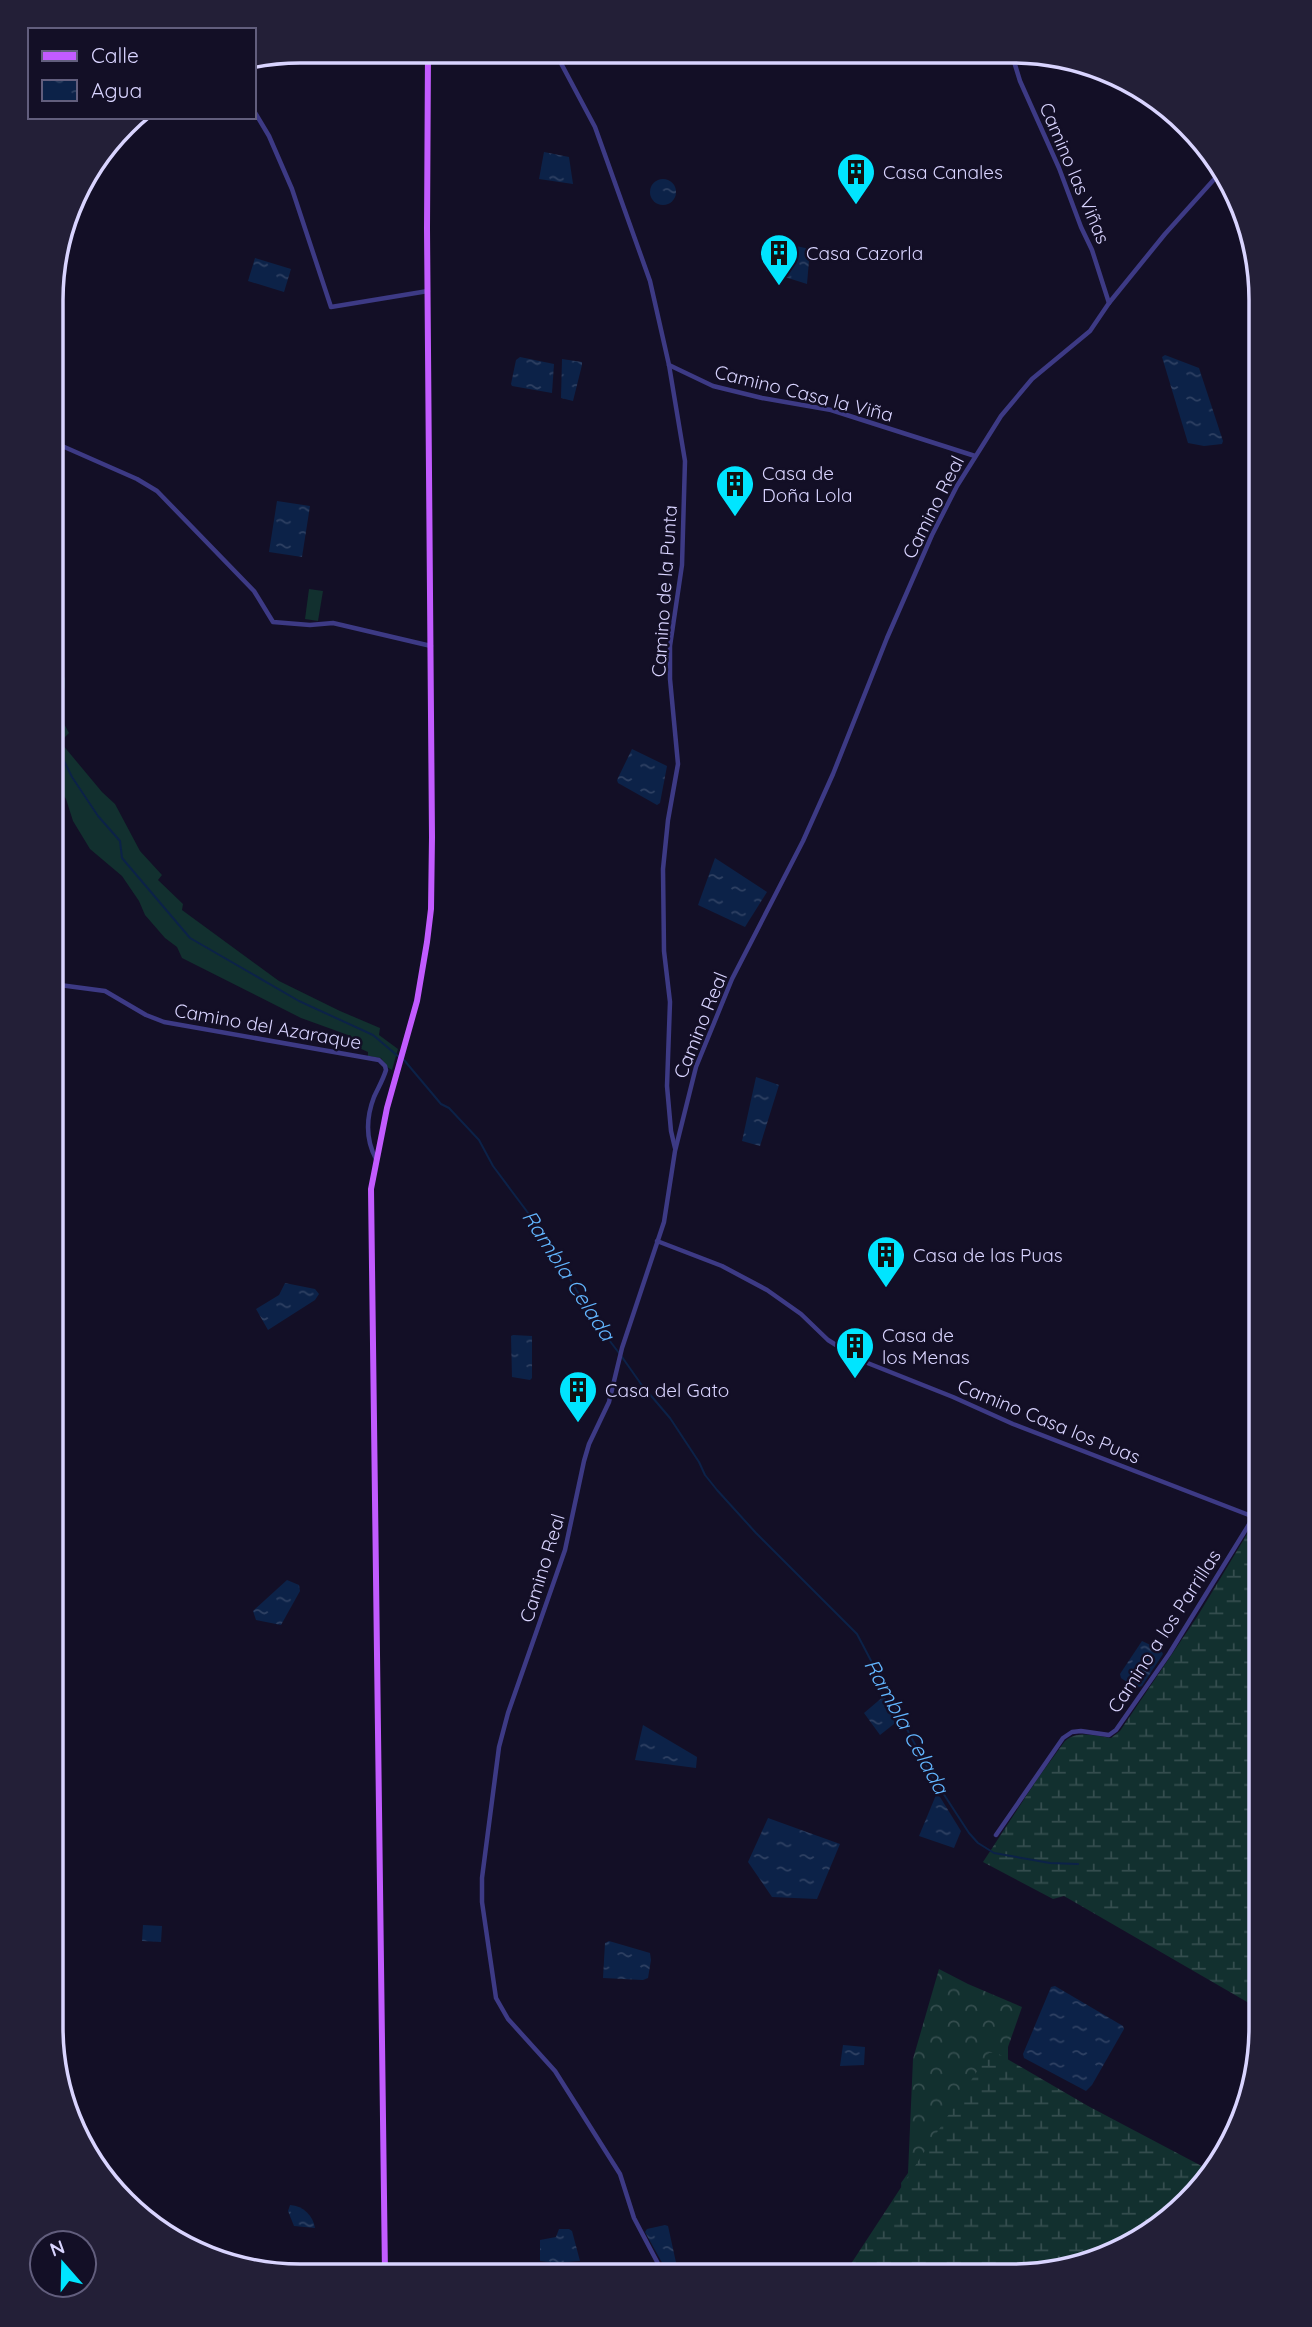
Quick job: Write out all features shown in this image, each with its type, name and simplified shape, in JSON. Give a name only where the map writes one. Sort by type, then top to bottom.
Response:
[{"type":"main road","points":[[386,2264],[371,1189],[387,1108],[417,1001],[431,909],[428,63]]},
{"type":"street","name":"Camino de la Punta","points":[[561,63],[595,127],[650,281],[669,365],[685,461],[682,565],[670,646],[670,679],[678,764],[663,869],[664,951],[670,1002],[667,1086],[675,1151]]},
{"type":"street","name":"Camino las Viñas","points":[[1015,63],[1092,250],[1109,303]]},
{"type":"street","points":[[256,114],[269,136],[292,189],[331,307],[429,291]]},
{"type":"street","name":"Camino Real","points":[[658,2264],[638,2225],[620,2174],[555,2071],[508,2019],[495,1998],[481,1888],[499,1747],[511,1703],[565,1550],[589,1444],[609,1402],[620,1354],[664,1222],[675,1151],[696,1067],[732,979],[803,841],[932,535],[975,456],[1001,416],[1032,379],[1090,331],[1165,234],[1215,178]]},
{"type":"street","name":"Camino Casa la Viña","points":[[669,365],[713,386],[831,410],[975,456]]},
{"type":"street","points":[[63,446],[137,479],[157,491],[254,591],[273,622],[310,625],[333,623],[431,646]]},
{"type":"street","name":"Camino del Azaraque","points":[[63,985],[105,991],[146,1015],[164,1022],[379,1060],[386,1070],[373,1099],[368,1132],[369,1145],[376,1159]]},
{"type":"street","name":"Camino Casa los Puas","points":[[657,1241],[729,1268],[767,1290],[801,1314],[828,1340],[860,1360],[1013,1424],[1248,1515]]},
{"type":"street","name":"Camino a los Parrillas","points":[[996,1835],[1067,1735],[1081,1731],[1109,1735],[1116,1730],[1169,1654],[1248,1526]]},
{"type":"green space","points":[[309,589],[323,591],[318,621],[305,619]]},
{"type":"green space","points":[[63,722],[69,733],[63,739]]},
{"type":"green space","points":[[63,745],[115,804],[140,851],[162,875],[158,880],[183,904],[182,910],[279,981],[380,1028],[379,1035],[398,1049],[392,1070],[381,1058],[368,1056],[368,1052],[359,1048],[348,1035],[301,1018],[182,958],[177,947],[165,938],[145,915],[122,876],[90,849],[73,821],[63,794]]},
{"type":"green space","points":[[1248,1532],[1248,2002],[1064,1896],[1053,1899],[983,1862],[1065,1741],[1081,1735],[1111,1738],[1120,1731],[1197,1617]]},
{"type":"green space","points":[[939,1969],[1022,2007],[1008,2047],[1008,2063],[1202,2168],[1180,2195],[1156,2215],[1117,2240],[1073,2256],[1012,2264],[907,2264],[901,2183],[908,2173],[913,2059]]},
{"type":"green space","points":[[989,2053],[997,2053],[1088,2106],[1203,2167],[1180,2195],[1156,2215],[1117,2240],[1073,2256],[1012,2264],[851,2264]]},
{"type":"water","points":[[544,152],[569,157],[573,184],[539,179]]},
{"type":"water","points":[[663,179],[672,183],[676,192],[672,201],[663,205],[654,201],[650,192],[654,183]]},
{"type":"water","points":[[767,240],[810,249],[807,284],[766,271]]},
{"type":"water","points":[[255,258],[291,269],[284,292],[248,281]]},
{"type":"water","points":[[1165,355],[1199,368],[1222,444],[1204,446],[1188,443],[1162,357]]},
{"type":"water","points":[[520,357],[554,364],[552,393],[512,386],[516,360]]},
{"type":"water","points":[[562,359],[582,362],[573,401],[561,398]]},
{"type":"water","points":[[277,501],[310,506],[302,557],[269,552]]},
{"type":"water","points":[[632,749],[667,766],[660,803],[657,805],[618,783]]},
{"type":"water","points":[[715,858],[767,892],[745,927],[698,905]]},
{"type":"water","points":[[756,1077],[779,1085],[760,1146],[742,1141]]},
{"type":"water","points":[[285,1283],[315,1289],[319,1294],[315,1300],[268,1330],[256,1309],[279,1295]]},
{"type":"water","points":[[513,1335],[532,1336],[530,1380],[512,1377]]},
{"type":"water","points":[[287,1580],[299,1585],[300,1591],[281,1625],[256,1620],[253,1611]]},
{"type":"water","points":[[1142,1641],[1161,1650],[1163,1654],[1142,1686],[1136,1688],[1121,1678],[1120,1674]]},
{"type":"water","points":[[884,1696],[899,1720],[880,1735],[864,1713]]},
{"type":"water","points":[[643,1725],[697,1757],[696,1768],[635,1760]]},
{"type":"water","points":[[936,1795],[940,1797],[961,1831],[954,1848],[919,1836]]},
{"type":"water","points":[[768,1818],[840,1844],[817,1899],[772,1897],[748,1862]]},
{"type":"water","points":[[143,1925],[162,1926],[161,1942],[142,1941]]},
{"type":"water","points":[[609,1941],[650,1953],[648,1978],[603,1978],[605,1943]]},
{"type":"water","points":[[1055,1986],[1124,2029],[1086,2091],[1024,2058],[1023,2054],[1051,1987]]},
{"type":"water","points":[[843,2045],[865,2047],[864,2065],[840,2066]]},
{"type":"water","points":[[290,2205],[307,2212],[315,2228],[294,2226],[288,2211]]},
{"type":"water","points":[[668,2226],[676,2264],[663,2264],[645,2232],[647,2229]]},
{"type":"water","points":[[559,2229],[572,2231],[580,2261],[540,2261],[540,2240],[556,2237]]},
{"type":"waterway","name":"Rambla Celada","points":[[63,759],[98,816],[120,841],[122,858],[190,938],[299,1001],[373,1035],[399,1057]]},
{"type":"waterway","name":"Rambla Celada","points":[[404,1060],[441,1104],[449,1108],[479,1140],[493,1166],[546,1237],[593,1319],[619,1353]]},
{"type":"waterway","name":"Rambla Celada","points":[[622,1357],[670,1418],[717,1490],[857,1634],[930,1773],[969,1833],[978,1843],[994,1853],[1050,1863],[1078,1864]]},
{"type":"place","name":"Casa Canales","points":[[856,206]]},
{"type":"place","name":"Casa Cazorla","points":[[779,287]]},
{"type":"place","name":"Casa de Doña Lola","points":[[735,518]]},
{"type":"place","name":"Casa de las Puas","points":[[886,1289]]},
{"type":"place","name":"Casa de los Menas","points":[[855,1380]]},
{"type":"place","name":"Casa del Gato","points":[[578,1424]]}]
